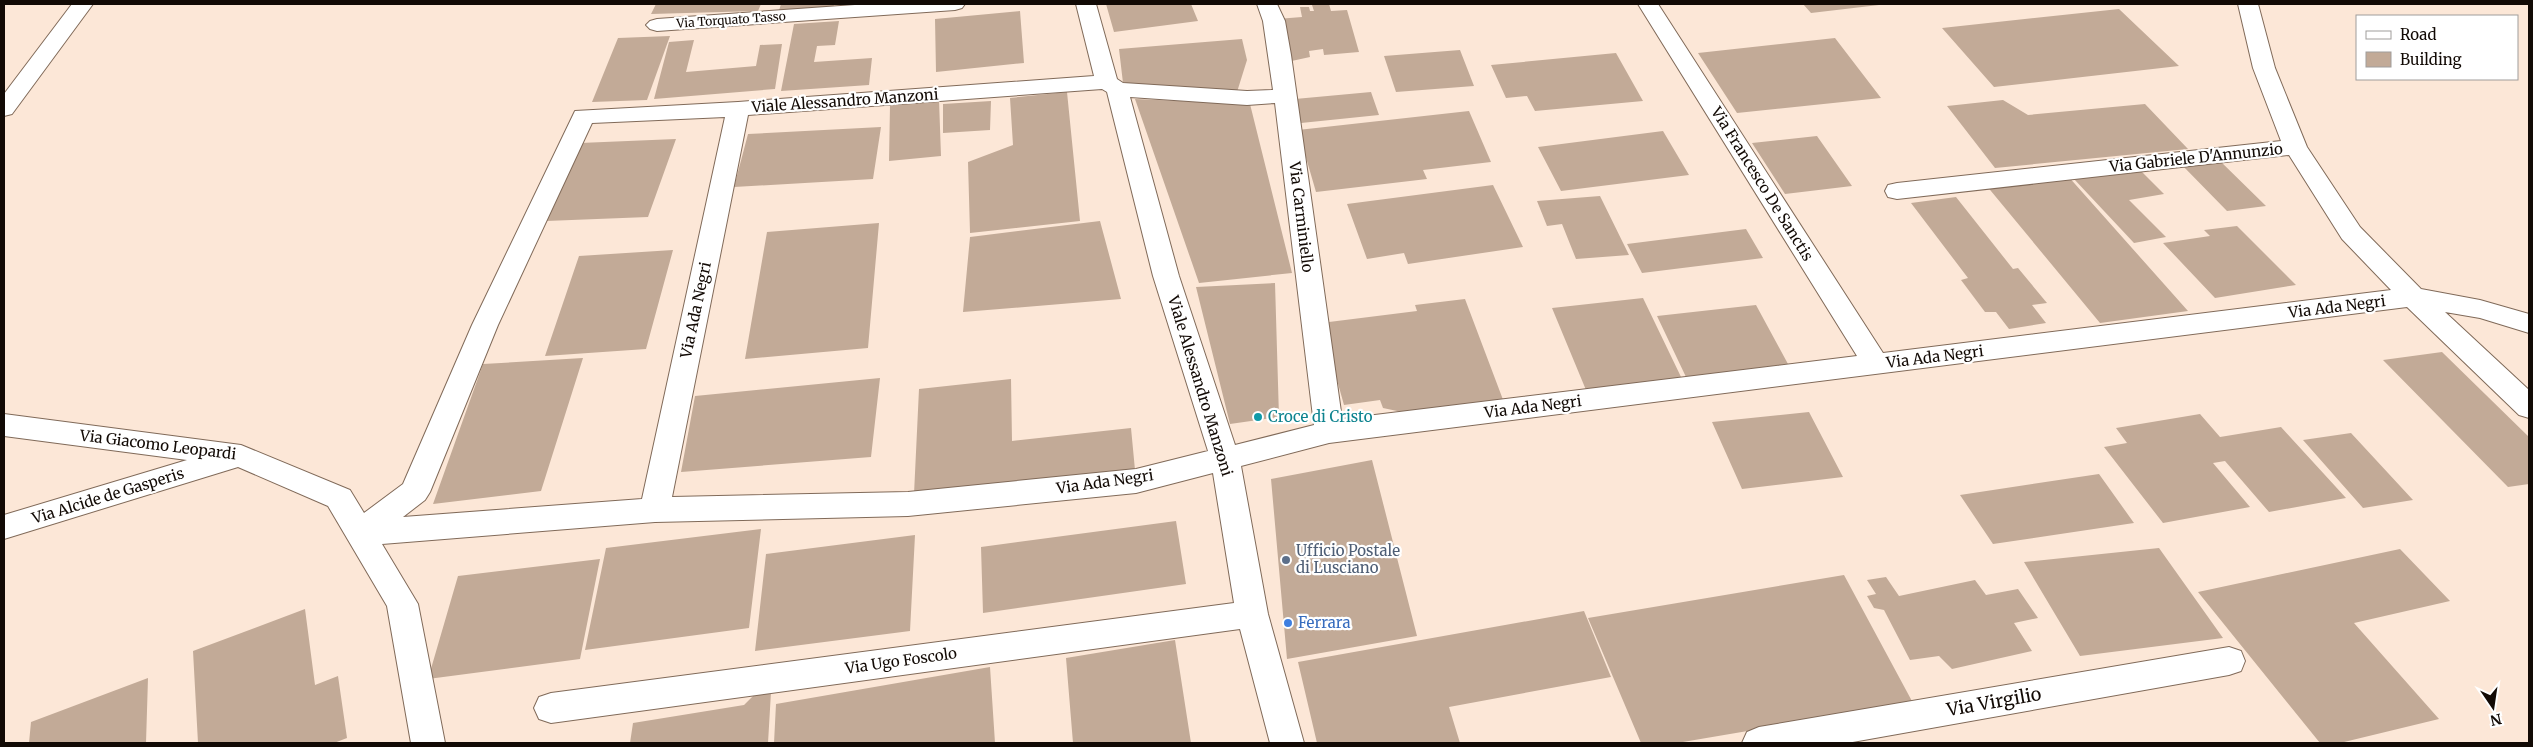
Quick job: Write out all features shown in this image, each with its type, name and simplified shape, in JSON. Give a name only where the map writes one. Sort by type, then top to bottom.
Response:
[{"type":"street","points":[[4,109],[83,4]]},
{"type":"street","name":"Via Torquato Tasso","points":[[656,25],[955,4]]},
{"type":"street","name":"Viale Alessandro Manzoni","points":[[1086,4],[1112,85],[1166,276],[1225,459],[1252,614],[1287,743]]},
{"type":"street","name":"Via Carminiello","points":[[1268,4],[1274,21],[1285,96],[1329,432]]},
{"type":"street","name":"Via Francesco De Sanctis","points":[[1648,4],[1876,364]]},
{"type":"street","points":[[2248,4],[2264,68],[2295,147]]},
{"type":"street","name":"Viale Alessandro Manzoni","points":[[360,533],[415,492],[485,325],[566,157],[583,116],[738,109],[1112,85],[1247,98],[1285,96]]},
{"type":"street","name":"Via Ada Negri","points":[[655,510],[738,109]]},
{"type":"street","name":"Via Gabriele D'Annunzio","points":[[1897,191],[2295,147],[2351,233],[2413,297],[2529,407]]},
{"type":"street","name":"Via Ada Negri","points":[[360,533],[655,510],[908,504],[1136,481],[1329,432],[2413,297],[2480,308],[2529,323]]},
{"type":"street","name":"Via Giacomo Leopardi","points":[[4,426],[241,456],[340,498],[402,604],[428,743]]},
{"type":"street","name":"Via Alcide de Gasperis","points":[[4,527],[241,456]]},
{"type":"street","name":"Via Ugo Foscolo","points":[[551,708],[1252,614]]},
{"type":"street","name":"Via Virgilio","points":[[1759,743],[2229,661]]},
{"type":"building","points":[[656,4],[761,4],[758,11],[651,14]]},
{"type":"building","points":[[781,4],[834,4],[833,11],[778,14]]},
{"type":"building","points":[[1106,4],[1191,4],[1198,21],[1114,32]]},
{"type":"building","points":[[1329,4],[1331,11],[1347,10],[1359,52],[1324,55],[1323,49],[1309,51],[1310,57],[1287,62],[1277,19],[1302,17],[1300,7],[1309,7],[1310,11],[1314,11],[1312,5]]},
{"type":"building","points":[[1803,4],[1879,4],[1879,5],[1811,13]]},
{"type":"building","points":[[2119,9],[2179,66],[1994,87],[1942,28]]},
{"type":"building","points":[[1020,11],[1024,63],[936,72],[935,19]]},
{"type":"building","points":[[839,21],[835,45],[817,46],[814,62],[872,58],[869,85],[781,91],[794,24]]},
{"type":"building","points":[[670,36],[647,100],[592,102],[618,38]]},
{"type":"building","points":[[1835,38],[1881,98],[1737,113],[1698,53]]},
{"type":"building","points":[[1242,39],[1247,60],[1237,92],[1224,93],[1123,83],[1119,49]]},
{"type":"building","points":[[694,40],[686,72],[756,66],[760,45],[782,44],[775,89],[654,99],[669,42]]},
{"type":"building","points":[[1460,50],[1474,86],[1396,92],[1384,56]]},
{"type":"building","points":[[1616,53],[1643,101],[1535,111],[1527,96],[1506,98],[1491,65]]},
{"type":"building","points":[[1067,92],[1080,221],[970,233],[968,162],[1013,145],[1010,98]]},
{"type":"building","points":[[1371,92],[1379,115],[1301,123],[1295,99]]},
{"type":"building","points":[[1135,99],[1250,104],[1292,273],[1199,283]]},
{"type":"building","points":[[939,100],[941,156],[889,161],[890,106]]},
{"type":"building","points":[[2003,100],[2028,115],[2145,104],[2188,149],[1995,168],[1947,106]]},
{"type":"building","points":[[991,101],[990,130],[943,133],[943,104]]},
{"type":"building","points":[[1469,111],[1491,162],[1423,170],[1427,179],[1316,192],[1298,130]]},
{"type":"building","points":[[881,127],[873,179],[734,187],[748,134]]},
{"type":"building","points":[[1663,131],[1689,175],[1561,191],[1538,147]]},
{"type":"building","points":[[1817,136],[1852,186],[1785,194],[1752,143]]},
{"type":"building","points":[[676,139],[648,217],[546,221],[580,143]]},
{"type":"building","points":[[2217,158],[2266,206],[2227,211],[2180,163]]},
{"type":"building","points":[[2139,169],[2164,194],[2129,200],[2166,237],[2134,243],[2074,179]]},
{"type":"building","points":[[2067,175],[2188,311],[2100,323],[1986,185]]},
{"type":"building","points":[[1493,185],[1523,247],[1408,264],[1404,253],[1367,259],[1347,204]]},
{"type":"building","points":[[1600,196],[1629,255],[1576,259],[1562,224],[1547,226],[1537,201]]},
{"type":"building","points":[[1956,197],[2013,269],[2018,268],[2047,303],[2032,305],[2046,323],[2009,329],[1996,312],[1985,312],[1961,280],[1968,278],[1911,203]]},
{"type":"building","points":[[1100,221],[1121,299],[963,312],[970,237]]},
{"type":"building","points":[[879,223],[868,348],[745,359],[767,232]]},
{"type":"building","points":[[2237,226],[2296,285],[2215,298],[2163,243],[2210,236],[2204,230]]},
{"type":"building","points":[[1746,229],[1763,258],[1642,273],[1627,244]]},
{"type":"building","points":[[673,250],[646,349],[545,356],[579,256]]},
{"type":"building","points":[[1275,283],[1279,417],[1230,424],[1196,287]]},
{"type":"building","points":[[1643,298],[1682,379],[1586,390],[1552,308]]},
{"type":"building","points":[[1465,299],[1505,405],[1416,415],[1383,408],[1380,400],[1344,405],[1321,323],[1417,311],[1415,305]]},
{"type":"building","points":[[1756,305],[1788,364],[1686,377],[1657,316]]},
{"type":"building","points":[[2442,352],[2529,437],[2529,484],[2508,487],[2383,360]]},
{"type":"building","points":[[583,358],[541,491],[433,504],[483,364]]},
{"type":"building","points":[[880,378],[871,457],[681,472],[695,396]]},
{"type":"building","points":[[1011,379],[1012,441],[1131,428],[1135,470],[914,494],[919,389]]},
{"type":"building","points":[[1809,412],[1843,477],[1742,489],[1712,422]]},
{"type":"building","points":[[2200,414],[2220,437],[2281,427],[2346,498],[2269,512],[2225,461],[2213,463],[2250,507],[2163,523],[2104,447],[2127,443],[2116,428]]},
{"type":"building","points":[[2351,433],[2413,500],[2363,508],[2303,440]]},
{"type":"building","points":[[1372,460],[1417,636],[1287,659],[1271,479]]},
{"type":"building","points":[[2099,474],[2134,523],[1993,544],[1960,495]]},
{"type":"building","points":[[1176,521],[1186,584],[983,613],[981,547]]},
{"type":"building","points":[[761,529],[749,628],[585,650],[606,548]]},
{"type":"building","points":[[915,535],[910,631],[755,651],[766,554]]},
{"type":"building","points":[[2159,548],[2223,638],[2080,656],[2024,562]]},
{"type":"building","points":[[2400,549],[2450,601],[2354,623],[2439,719],[2340,743],[2320,743],[2198,592]]},
{"type":"building","points":[[600,559],[580,659],[428,679],[458,576]]},
{"type":"building","points":[[1844,575],[1913,703],[1677,743],[1641,743],[1588,618]]},
{"type":"building","points":[[1886,577],[1899,596],[1975,580],[1986,595],[2018,589],[2038,618],[2014,623],[2032,651],[1952,669],[1939,656],[1910,660],[1884,610],[1874,608],[1867,596],[1876,594],[1867,580]]},
{"type":"building","points":[[305,609],[315,685],[338,676],[347,738],[334,743],[198,743],[193,651]]},
{"type":"building","points":[[1584,611],[1611,677],[1449,707],[1460,743],[1317,743],[1298,662]]},
{"type":"building","points":[[1175,640],[1191,743],[1073,743],[1066,658]]},
{"type":"building","points":[[990,667],[995,743],[774,743],[776,704]]},
{"type":"building","points":[[148,678],[146,743],[29,743],[31,722]]},
{"type":"building","points":[[758,691],[771,692],[768,743],[630,743],[633,723],[744,705]]},
{"type":"place","name":"Croce di Cristo","points":[[1258,417]]},
{"type":"place","name":"Ufficio Postale di Lusciano","points":[[1286,560]]},
{"type":"place","name":"Ferrara","points":[[1288,623]]}]
